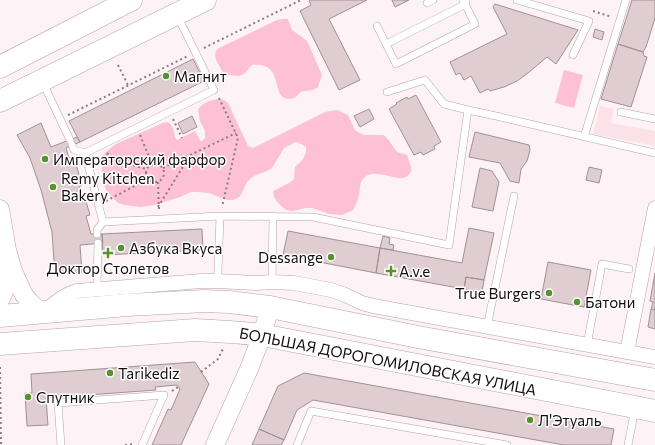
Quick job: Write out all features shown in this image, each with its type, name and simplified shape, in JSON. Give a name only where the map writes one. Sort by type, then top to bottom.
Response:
[{"type":"main road","points":[[0,67],[131,0]]},
{"type":"main road","points":[[0,101],[205,0]]},
{"type":"main road","name":"БОЛЬШАЯ ДОРОГОМИЛОВСКАЯ УЛИЦА","points":[[0,316],[128,305],[205,301],[229,302],[270,307],[418,337],[655,380]]},
{"type":"main road","name":"БОЛЬШАЯ ДОРОГОМИЛОВСКАЯ УЛИЦА","points":[[0,344],[195,330],[226,331],[262,335],[645,409]]},
{"type":"street","points":[[627,352],[650,253],[655,208]]},
{"type":"street","points":[[0,209],[7,250],[13,271],[24,295],[30,302],[43,312],[60,298],[77,290],[180,282],[217,281],[294,283],[331,290],[373,306],[655,357]]},
{"type":"street","points":[[0,300],[5,289],[7,250]]},
{"type":"street","points":[[216,445],[249,369],[262,335],[270,307]]},
{"type":"lane","points":[[517,0],[589,21],[573,55]]},
{"type":"lane","points":[[584,137],[626,0]]},
{"type":"lane","points":[[376,26],[396,64],[475,24],[465,1],[386,44]]},
{"type":"lane","points":[[42,80],[74,150],[84,153],[100,146],[214,90],[177,14]]},
{"type":"lane","points":[[387,92],[425,80],[444,104],[655,153]]},
{"type":"lane","points":[[103,222],[220,216],[313,217],[449,245],[468,110]]},
{"type":"lane","points":[[621,112],[655,119]]},
{"type":"lane","points":[[84,153],[103,222]]},
{"type":"lane","points":[[487,327],[514,196]]},
{"type":"lane","points":[[217,281],[220,216]]},
{"type":"lane","points":[[272,282],[273,216]]},
{"type":"lane","points":[[97,234],[97,230],[103,222]]},
{"type":"lane","points":[[97,288],[98,243]]},
{"type":"lane","points":[[587,345],[602,264],[629,269]]},
{"type":"lane","points":[[61,445],[58,403],[164,395],[142,445]]},
{"type":"lane","points":[[628,445],[645,409]]},
{"type":"lane","points":[[297,445],[311,411],[507,445]]},
{"type":"path","points":[[60,119],[300,0]]},
{"type":"path","points":[[118,65],[128,85]]},
{"type":"path","points":[[214,90],[238,138],[220,216]]},
{"type":"path","points":[[169,112],[182,138]]},
{"type":"path","points":[[136,128],[152,164]]},
{"type":"path","points":[[163,168],[236,133]]},
{"type":"path","points":[[100,146],[112,159],[146,169]]},
{"type":"path","points":[[158,206],[189,156]]},
{"type":"path","points":[[156,164],[163,168],[164,176],[158,182],[153,182],[146,178],[145,174],[148,166],[156,164]]},
{"type":"path","points":[[98,204],[148,180]]},
{"type":"path","points":[[158,182],[159,220]]},
{"type":"path","points":[[202,372],[218,358],[225,345]]},
{"type":"path","points":[[0,367],[1,445]]},
{"type":"shaded area","points":[[288,19],[292,30],[306,40],[322,75],[318,87],[314,90],[301,92],[292,99],[283,97],[279,92],[276,80],[269,68],[262,65],[252,65],[244,74],[239,76],[227,75],[222,71],[216,60],[215,54],[217,49],[277,20]]},
{"type":"shaded area","points":[[564,70],[583,75],[574,108],[555,103]]},
{"type":"shaded area","points":[[218,99],[224,100],[228,103],[248,146],[253,148],[325,112],[337,110],[348,115],[355,130],[359,133],[365,135],[383,135],[387,138],[397,152],[407,155],[411,172],[407,177],[402,178],[379,174],[368,175],[362,180],[357,203],[353,210],[342,215],[329,214],[312,208],[293,211],[286,210],[277,202],[273,191],[294,179],[295,167],[306,154],[306,147],[296,142],[284,148],[272,168],[251,178],[247,182],[239,197],[233,200],[227,200],[209,193],[191,192],[154,205],[141,207],[118,203],[106,190],[102,178],[102,161],[103,155],[107,151],[116,144],[168,122],[173,129],[177,140],[195,131],[201,142],[205,138],[205,131],[200,121],[198,109],[207,102]]},
{"type":"shaded area","points":[[600,106],[614,109],[611,123],[655,131],[655,146],[593,134]]},
{"type":"building","points":[[367,0],[329,19],[360,80],[339,90],[300,11],[311,5],[309,1]]},
{"type":"building","points":[[392,0],[409,0],[395,7]]},
{"type":"building","points":[[632,0],[655,0],[655,18],[643,52],[618,44]]},
{"type":"building","points":[[495,4],[578,30],[556,64],[547,57],[517,81],[504,87],[490,91],[488,89],[480,93],[471,76],[464,80],[460,73],[456,75],[450,62],[507,34],[493,7]]},
{"type":"building","points":[[595,29],[604,32],[602,40],[593,37]]},
{"type":"building","points":[[618,44],[643,52],[644,56],[647,57],[631,107],[601,99]]},
{"type":"building","points":[[193,59],[204,81],[80,142],[69,121]]},
{"type":"building","points":[[416,95],[441,142],[434,146],[435,149],[423,155],[421,152],[414,155],[389,109],[407,97],[408,99]]},
{"type":"building","points":[[369,109],[374,119],[360,127],[354,116]]},
{"type":"building","points":[[192,116],[197,127],[183,134],[178,123]]},
{"type":"building","points":[[41,123],[51,147],[77,137],[80,142],[66,148],[69,158],[74,157],[82,185],[79,187],[82,199],[85,198],[90,215],[86,216],[91,234],[102,234],[103,243],[80,245],[82,272],[55,274],[52,232],[41,190],[30,158],[17,135]]},
{"type":"building","points":[[475,132],[529,145],[530,150],[527,161],[521,169],[519,183],[510,181],[500,163],[469,157]]},
{"type":"building","points":[[589,167],[602,170],[599,183],[586,180]]},
{"type":"building","points":[[480,168],[492,171],[499,182],[493,211],[472,207]]},
{"type":"building","points":[[469,228],[494,233],[484,280],[466,277],[464,289],[376,273],[380,248],[462,263]]},
{"type":"building","points":[[202,229],[203,250],[103,255],[102,234]]},
{"type":"building","points":[[288,231],[380,248],[376,273],[283,255]]},
{"type":"building","points":[[383,236],[390,238],[389,244],[394,245],[393,250],[380,248]]},
{"type":"building","points":[[548,262],[591,270],[584,307],[541,299]]},
{"type":"building","points":[[655,273],[655,310],[651,309],[653,302],[650,301]]},
{"type":"building","points":[[466,277],[484,280],[482,293],[464,289]]},
{"type":"building","points":[[651,309],[655,310],[655,329],[648,327]]},
{"type":"building","points":[[195,362],[209,384],[181,445],[152,445],[168,409],[171,410],[180,389],[177,385],[155,387],[156,390],[46,398],[48,425],[27,426],[25,393],[32,393],[31,374]]},
{"type":"building","points":[[304,373],[614,429],[611,445],[564,445],[313,400],[297,410],[284,440],[259,429],[278,386]]},
{"type":"building","points":[[259,429],[284,440],[281,445],[252,445]]},
{"type":"place","name":"Магнит","points":[[166,76]]},
{"type":"place","name":"Императорский фарфор","points":[[45,159]]},
{"type":"place","name":"Remy Kitchen Bakery","points":[[53,187]]},
{"type":"place","name":"Азбука Вкуса","points":[[121,248]]},
{"type":"place","name":"Доктор Столетов","points":[[108,253]]},
{"type":"place","name":"Dessange","points":[[331,257]]},
{"type":"place","name":"A.v.e","points":[[391,271]]},
{"type":"place","name":"True Burgers","points":[[549,293]]},
{"type":"place","name":"Батони","points":[[577,302]]},
{"type":"place","name":"Tarikediz","points":[[110,373]]},
{"type":"place","name":"Спутник","points":[[28,397]]},
{"type":"place","name":"Л'Этуаль","points":[[530,420]]}]
